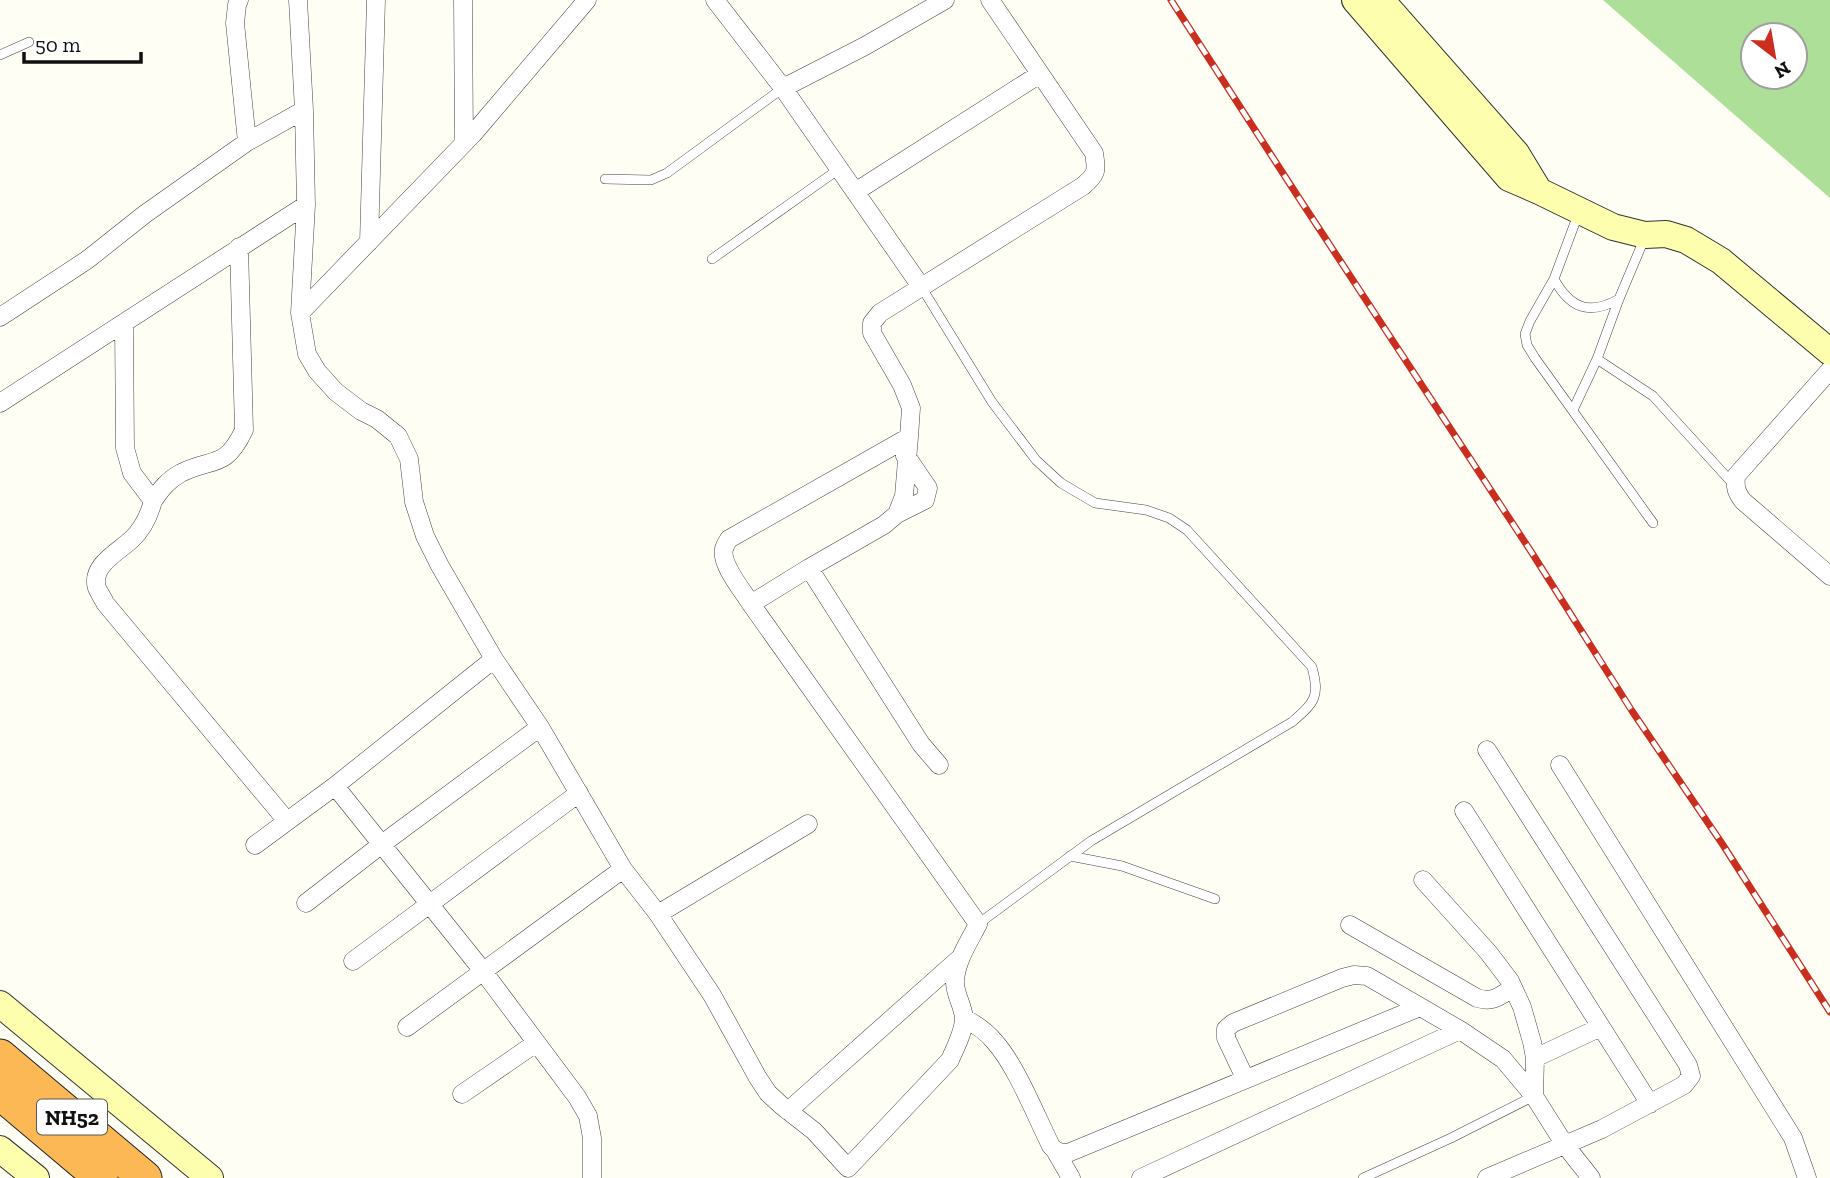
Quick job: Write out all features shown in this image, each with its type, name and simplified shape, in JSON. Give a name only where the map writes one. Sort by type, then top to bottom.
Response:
[{"type":"highway","name":"NH52","points":[[0,1056],[145,1178]]},
{"type":"highway","name":"NH52","points":[[0,1093],[101,1178]]},
{"type":"street","points":[[239,0],[235,23],[247,142]]},
{"type":"street","points":[[298,0],[306,205],[300,313],[306,354],[317,371],[336,391],[398,436],[409,459],[414,502],[425,536],[494,659],[540,727],[624,869],[658,914],[712,995],[768,1093],[814,1131],[847,1173],[950,1060],[964,1018],[955,984],[960,958],[978,923],[751,604],[724,559],[723,550],[729,539],[909,437]]},
{"type":"street","points":[[369,242],[376,0]]},
{"type":"street","points":[[463,0],[464,143]]},
{"type":"street","points":[[300,313],[464,143],[587,0]]},
{"type":"street","points":[[715,0],[783,88],[922,288]]},
{"type":"street","points":[[783,88],[945,0]]},
{"type":"street","points":[[751,604],[897,514],[904,496],[911,408],[902,385],[872,333],[872,323],[880,313],[1083,186],[1092,179],[1097,170],[1094,153],[989,0]]},
{"type":"street","points":[[1355,0],[1509,178],[1613,227],[1645,236],[1666,234],[1686,240],[1721,261],[1830,352]]},
{"type":"street","points":[[1381,0],[1516,153],[1539,191]]},
{"type":"street","points":[[855,192],[1040,74]]},
{"type":"street","points":[[0,317],[87,260],[145,214],[247,142],[303,110]]},
{"type":"street","points":[[0,403],[306,205]]},
{"type":"street","points":[[239,247],[244,430],[238,442],[219,461],[181,473],[164,485],[153,501],[148,518],[133,538],[104,562],[98,573],[96,586],[105,603],[287,821]]},
{"type":"street","points":[[124,323],[125,448],[132,472],[153,501]]},
{"type":"street","points":[[1830,370],[1736,476],[1735,485],[1737,494],[1743,500],[1830,576]]},
{"type":"street","points":[[887,449],[907,457]]},
{"type":"street","points":[[809,568],[921,744],[939,765]]},
{"type":"street","points":[[255,845],[335,786],[494,659]]},
{"type":"street","points":[[306,903],[540,727]]},
{"type":"street","points":[[1487,750],[1688,1065],[1691,1076],[1684,1085],[1602,1129],[1492,1177]]},
{"type":"street","points":[[1560,765],[1793,1138],[1807,1178]]},
{"type":"street","points":[[335,786],[430,903],[578,1097],[588,1116],[592,1138],[592,1178]]},
{"type":"street","points":[[353,961],[579,793]]},
{"type":"street","points":[[1464,811],[1650,1104]]},
{"type":"street","points":[[658,914],[808,824]]},
{"type":"street","points":[[407,1027],[624,869]]},
{"type":"street","points":[[1423,880],[1500,965],[1513,988],[1522,1007],[1535,1058],[1534,1096]]},
{"type":"street","points":[[1350,925],[1477,998],[1487,1001],[1513,988]]},
{"type":"street","points":[[788,1111],[960,958]]},
{"type":"street","points":[[1245,1078],[1226,1038],[1226,1029],[1233,1023],[1342,978],[1367,976],[1460,1030],[1503,1059],[1534,1096],[1591,1178]]},
{"type":"street","points":[[0,1004],[210,1178]]},
{"type":"street","points":[[1056,1152],[1068,1153],[1420,1007]]},
{"type":"street","points":[[964,1018],[995,1041],[1013,1068],[1051,1146],[1071,1178]]},
{"type":"street","points":[[1535,1058],[1601,1027]]},
{"type":"street","points":[[1141,1178],[1460,1030]]},
{"type":"street","points":[[462,1094],[536,1043]]},
{"type":"street","points":[[0,1149],[36,1178]]},
{"type":"lane","points":[[0,55],[29,42]]},
{"type":"lane","points":[[605,179],[651,180],[667,173],[783,88]]},
{"type":"lane","points":[[712,259],[839,169]]},
{"type":"lane","points":[[1580,210],[1553,279],[1530,321],[1525,334],[1527,345],[1653,523]]},
{"type":"lane","points":[[1573,410],[1597,359],[1645,236]]},
{"type":"lane","points":[[1553,279],[1561,293],[1569,300],[1591,309],[1605,307],[1619,299]]},
{"type":"lane","points":[[922,288],[992,402],[1036,460],[1060,483],[1095,503],[1146,510],[1169,518],[1187,530],[1312,667],[1317,686],[1310,706],[1292,722],[1091,841],[978,923]]},
{"type":"lane","points":[[1597,359],[1653,396],[1735,485]]},
{"type":"lane","points":[[1070,856],[1122,866],[1215,899]]},
{"type":"lane","points":[[1363,1178],[1534,1096]]},
{"type":"green space","points":[[1603,0],[1830,0],[1830,198]]},
{"type":"railway","points":[[1171,0],[1830,1012]]}]
